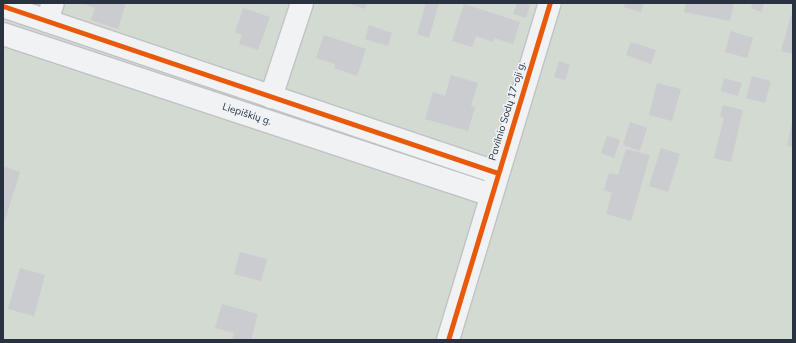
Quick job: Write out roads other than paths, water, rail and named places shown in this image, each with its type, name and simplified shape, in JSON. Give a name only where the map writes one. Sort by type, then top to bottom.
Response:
[{"type":"street","points":[[271,98],[302,3]]},
{"type":"street","name":"Pavilnio Sodų 17-oji g.","points":[[448,340],[550,3]]},
{"type":"street","points":[[3,6],[50,12],[271,98],[498,173]]},
{"type":"street","name":"Liepiškių g.","points":[[3,34],[491,195]]}]
